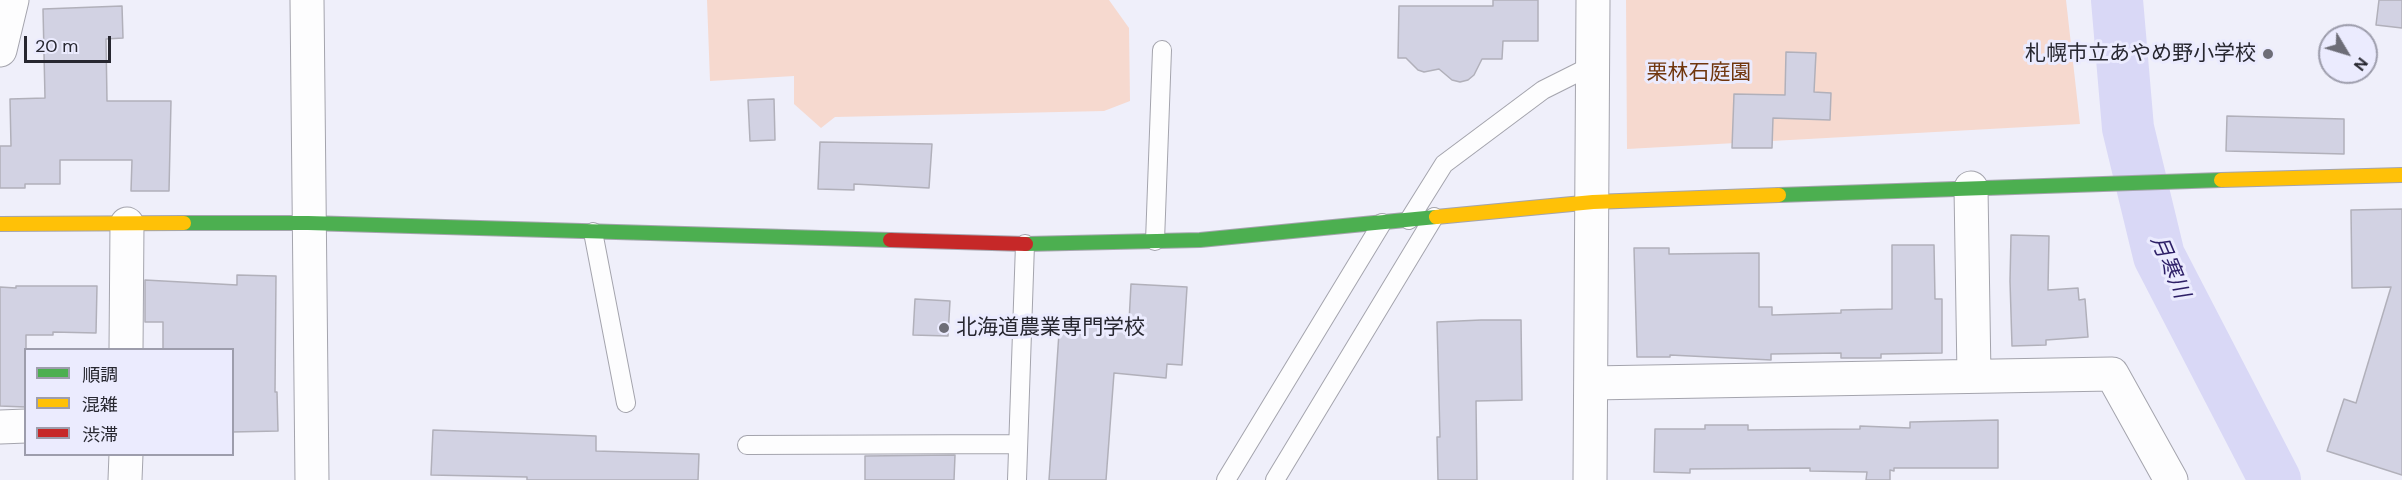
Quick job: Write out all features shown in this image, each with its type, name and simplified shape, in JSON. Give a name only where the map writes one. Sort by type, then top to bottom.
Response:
[{"type":"street","points":[[0,50],[12,0]]},
{"type":"street","points":[[307,0],[312,480]]},
{"type":"street","points":[[1590,480],[1593,0]]},
{"type":"street","points":[[0,224],[308,224],[1025,244],[1200,240],[1593,202],[2088,183],[2402,175]]},
{"type":"street","points":[[1971,188],[1974,376]]},
{"type":"street","points":[[126,348],[127,224]]},
{"type":"street","points":[[1591,383],[2112,374],[2171,480]]},
{"type":"street","points":[[0,427],[24,426]]},
{"type":"street","points":[[125,480],[126,456]]},
{"type":"lane","points":[[1155,241],[1162,50]]},
{"type":"lane","points":[[1409,220],[1444,164],[1543,90],[1593,65]]},
{"type":"lane","points":[[1275,480],[1434,217]]},
{"type":"lane","points":[[1226,480],[1382,222]]},
{"type":"lane","points":[[593,232],[626,403]]},
{"type":"lane","points":[[1017,480],[1025,244]]},
{"type":"lane","points":[[747,445],[1018,444]]},
{"type":"green space","points":[[707,0],[1109,0],[1129,28],[1130,101],[1104,111],[835,117],[821,128],[794,104],[794,76],[710,81]]},
{"type":"green space","name":"栗林石庭園","points":[[1626,0],[2066,0],[2080,124],[1627,149]]},
{"type":"building","points":[[1493,0],[1538,0],[1538,41],[1503,41],[1502,59],[1482,59],[1474,75],[1460,82],[1452,80],[1439,69],[1424,72],[1418,70],[1406,58],[1398,58],[1399,6],[1493,6]]},
{"type":"building","points":[[2379,0],[2402,0],[2402,28],[2376,24]]},
{"type":"building","points":[[122,6],[123,38],[106,39],[107,101],[171,101],[169,191],[131,191],[132,160],[60,160],[60,184],[25,184],[25,188],[0,188],[0,146],[11,146],[10,99],[45,98],[43,9]]},
{"type":"building","points":[[1786,52],[1816,53],[1814,92],[1831,93],[1830,120],[1773,118],[1772,148],[1732,148],[1734,94],[1785,95]]},
{"type":"building","points":[[774,99],[775,140],[750,141],[748,100]]},
{"type":"building","points":[[2227,116],[2344,119],[2344,154],[2226,151]]},
{"type":"building","points":[[820,142],[932,144],[929,188],[854,184],[854,190],[818,189]]},
{"type":"building","points":[[2402,209],[2402,475],[2327,451],[2344,399],[2356,403],[2391,287],[2352,288],[2351,210]]},
{"type":"building","points":[[2011,235],[2049,236],[2048,290],[2078,288],[2079,300],[2085,299],[2088,337],[2046,340],[2046,345],[2012,346]]},
{"type":"building","points":[[1892,245],[1934,245],[1935,299],[1942,299],[1942,353],[1881,354],[1881,358],[1841,358],[1841,353],[1771,354],[1771,360],[1670,355],[1670,357],[1637,357],[1634,248],[1669,248],[1669,254],[1759,253],[1759,307],[1772,307],[1772,315],[1892,309]]},
{"type":"building","points":[[237,275],[276,276],[275,392],[277,392],[278,431],[234,432],[234,348],[163,348],[163,322],[145,322],[145,280],[237,285]]},
{"type":"building","points":[[1131,284],[1187,287],[1182,365],[1167,364],[1166,378],[1114,373],[1106,480],[1049,480],[1060,318],[1129,322]]},
{"type":"building","points":[[16,286],[97,286],[96,333],[53,332],[53,335],[26,335],[24,407],[0,406],[0,287],[16,288]]},
{"type":"building","points":[[915,299],[950,301],[948,336],[913,335]]},
{"type":"building","points":[[1521,320],[1522,400],[1476,401],[1477,480],[1438,480],[1437,437],[1440,437],[1437,322]]},
{"type":"building","points":[[1998,420],[1998,468],[1894,468],[1894,471],[1890,470],[1890,480],[1866,480],[1867,472],[1810,471],[1810,468],[1690,469],[1690,473],[1654,472],[1655,429],[1705,429],[1705,425],[1748,425],[1748,430],[1860,429],[1860,426],[1910,428],[1910,422]]},
{"type":"building","points":[[433,430],[596,436],[596,451],[699,454],[698,480],[527,480],[527,477],[431,475]]},
{"type":"building","points":[[955,455],[954,480],[865,480],[865,456]]},
{"type":"waterway","name":"月寒川","points":[[2117,0],[2128,128],[2159,256],[2275,480]]},
{"type":"traffic: fast","points":[[1779,195],[2221,180]]},
{"type":"traffic: fast","points":[[1026,244],[1200,240],[1436,217]]},
{"type":"traffic: fast","points":[[184,223],[308,223],[890,240]]},
{"type":"traffic: slow","points":[[2221,180],[2402,175]]},
{"type":"traffic: slow","points":[[1436,217],[1593,202],[1779,195]]},
{"type":"traffic: slow","points":[[0,224],[184,223]]},
{"type":"traffic: jam","points":[[890,240],[1026,244]]},
{"type":"place","name":"札幌市立あやめ野小学校","points":[[2268,54]]},
{"type":"place","name":"北海道農業専門学校","points":[[944,328]]}]
